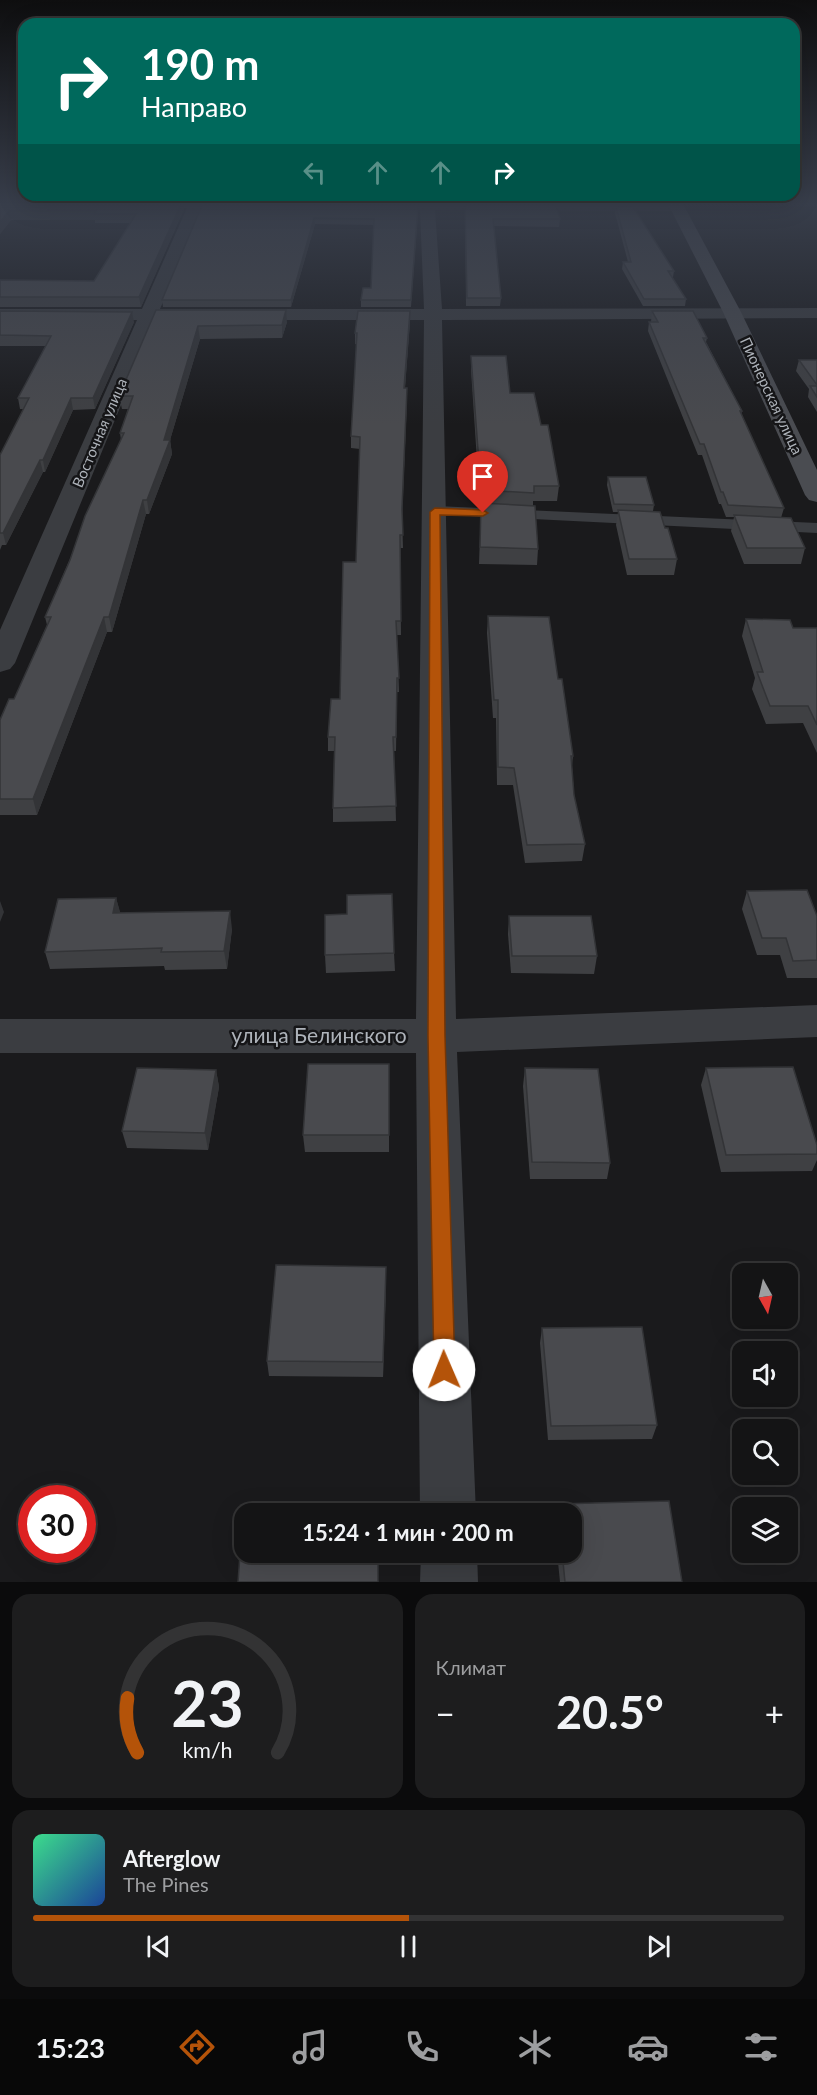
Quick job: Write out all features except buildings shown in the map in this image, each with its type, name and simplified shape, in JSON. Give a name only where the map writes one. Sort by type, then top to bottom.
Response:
[{"type":"street","name":"Восточная улица","points":[[0,663],[167,276]]},
{"type":"street","points":[[431,276],[435,512],[436,1036],[448,1503]]},
{"type":"street","name":"Пионерская улица","points":[[713,276],[732,312],[817,495]]},
{"type":"street","points":[[0,314],[817,313]]},
{"type":"street","name":"улица Белинского","points":[[0,1036],[436,1036],[817,1021]]},
{"type":"street","points":[[449,1563],[450,1582]]},
{"type":"lane","points":[[435,512],[817,528]]},
{"type":"route","points":[[444,1370],[436,1036],[435,512],[483,513]]}]
